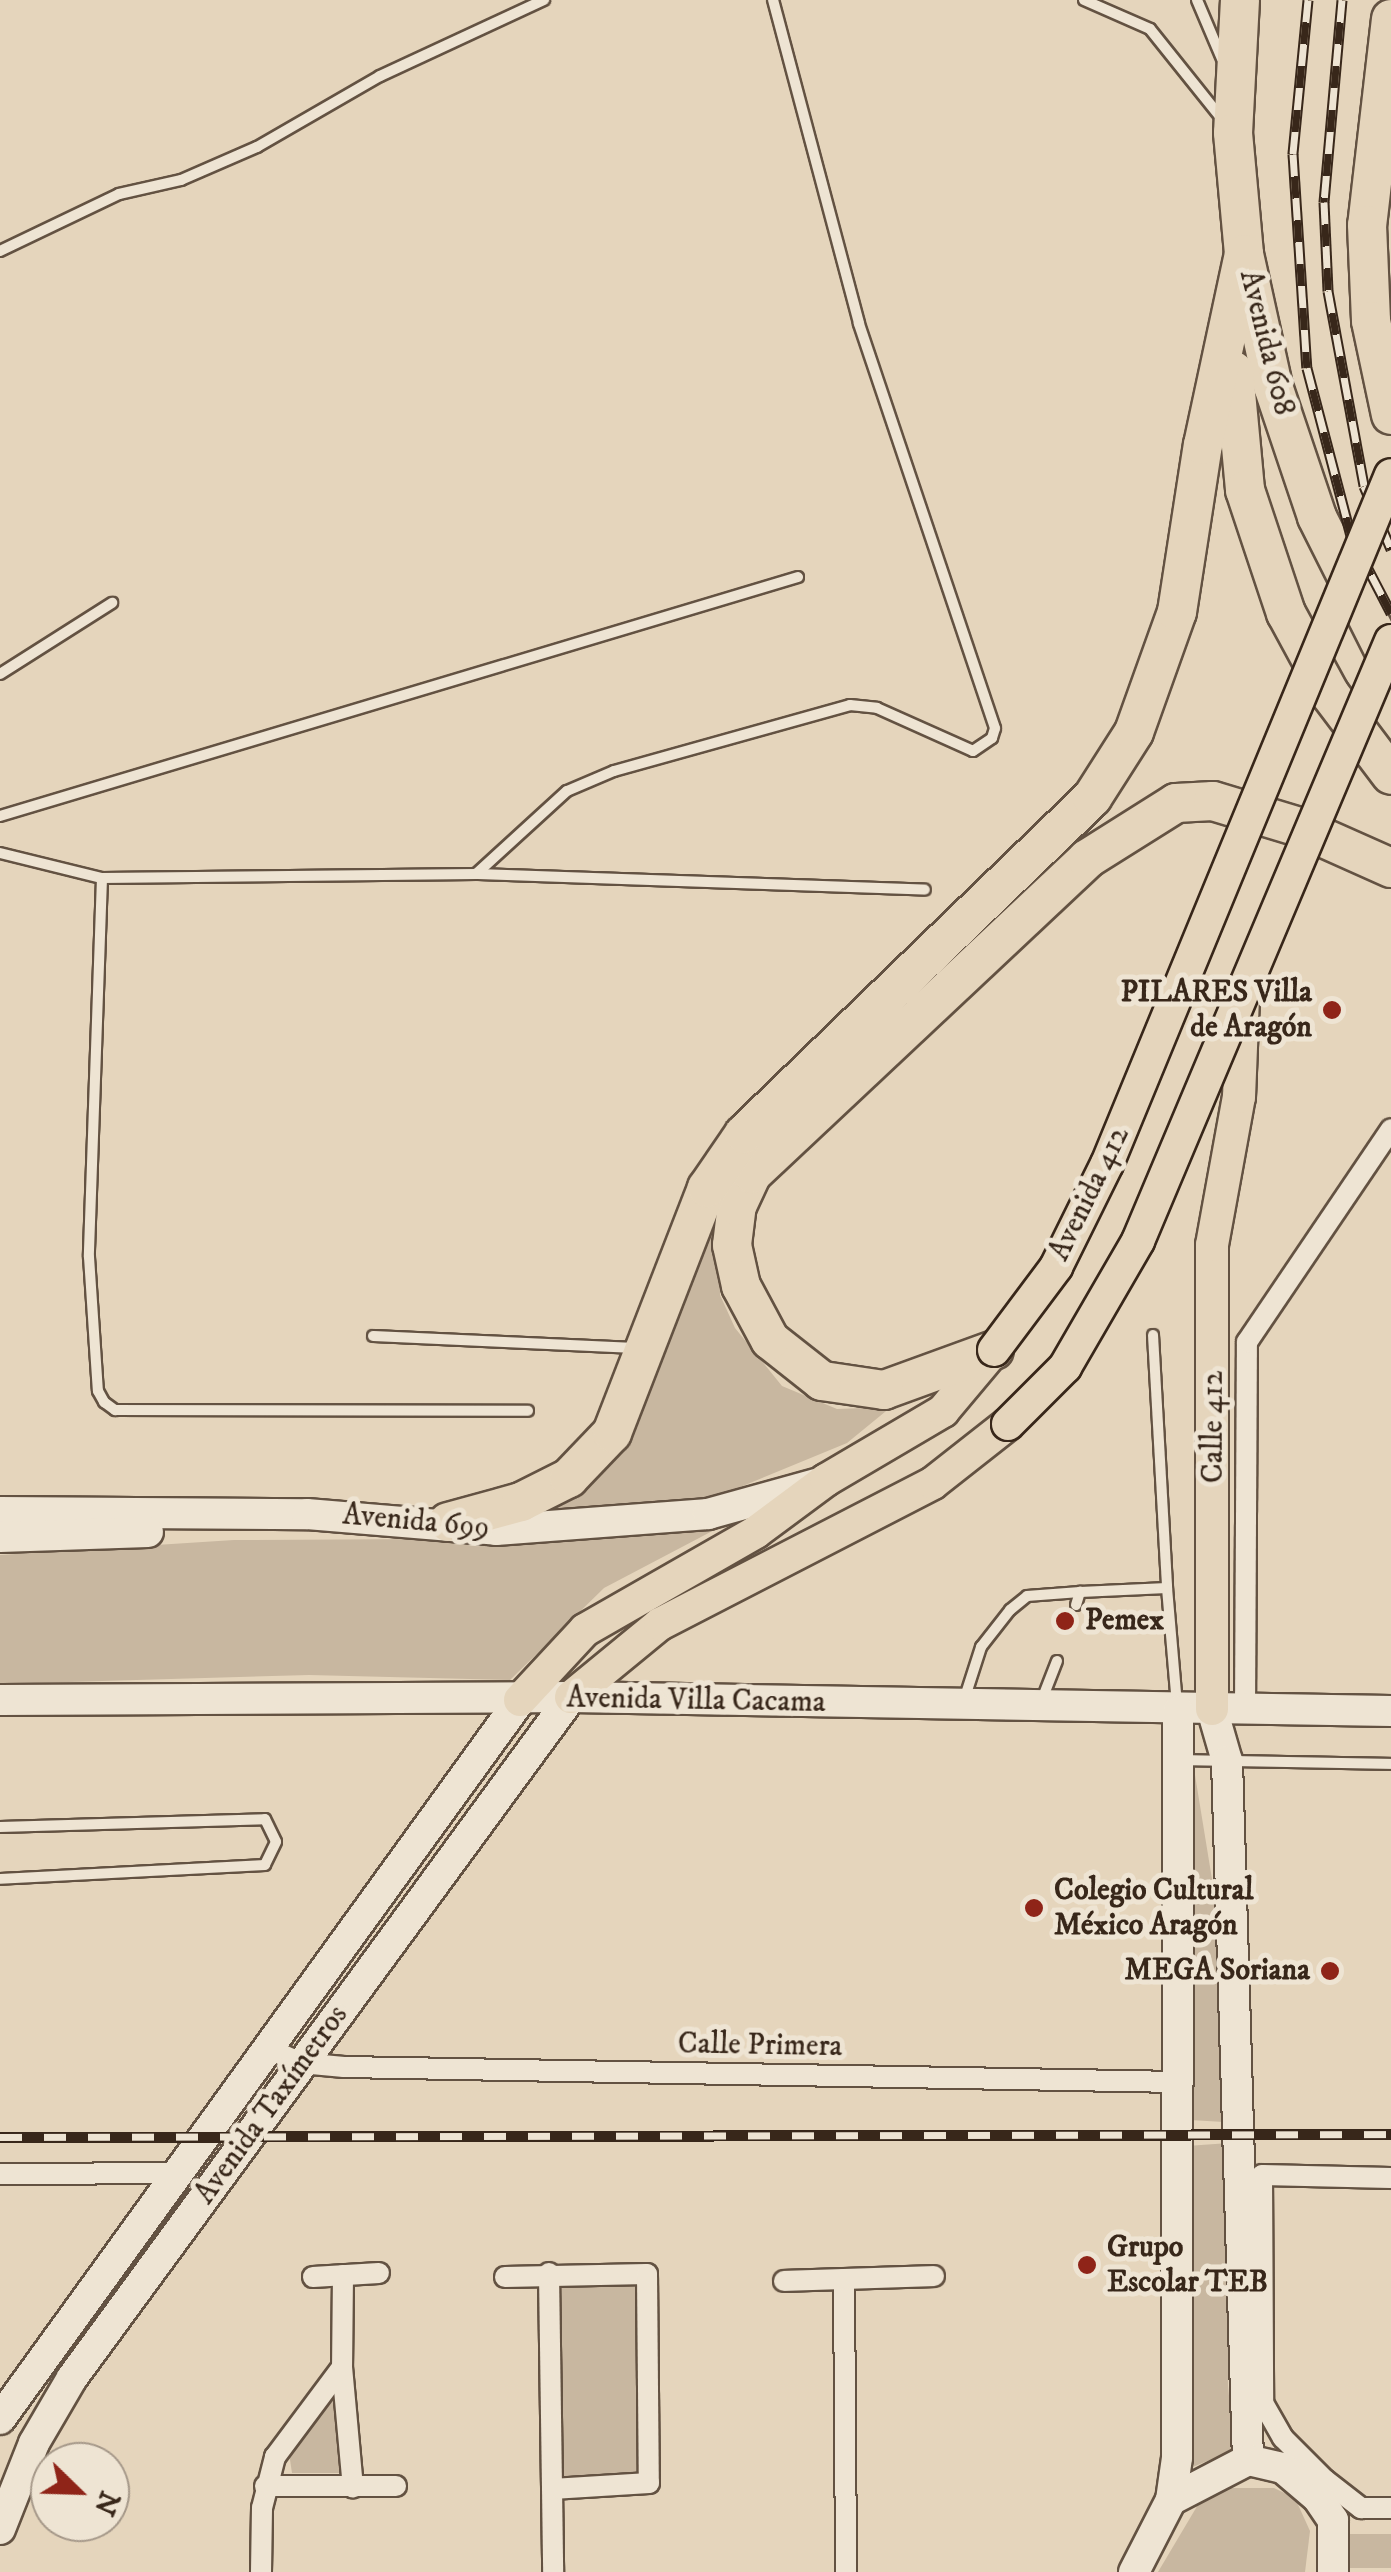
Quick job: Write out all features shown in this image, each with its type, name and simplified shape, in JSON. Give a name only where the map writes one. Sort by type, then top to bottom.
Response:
[{"type":"highway","name":"Avenida 608","points":[[1240,0],[1233,133],[1244,254],[1273,386],[1317,517],[1391,664]]},
{"type":"highway","points":[[1391,19],[1367,225],[1372,321],[1391,416]]},
{"type":"highway","points":[[1244,254],[1234,406],[1245,490],[1286,613],[1330,694],[1391,774]]},
{"type":"highway","points":[[448,1522],[522,1502],[569,1478],[612,1433],[707,1188],[744,1134],[1092,798],[1134,732],[1177,612],[1203,444],[1244,254]]},
{"type":"highway","points":[[994,1350],[884,1390],[822,1381],[770,1340],[740,1286],[732,1245],[738,1206],[752,1174],[1087,858],[1176,802],[1212,801],[1282,822],[1391,868]]},
{"type":"main road","name":"Avenida 412","points":[[520,1700],[585,1630],[756,1532],[826,1480],[943,1411],[1056,1267],[1107,1164],[1391,475]]},
{"type":"main road","name":"Avenida 412","points":[[571,1697],[660,1624],[933,1483],[1008,1424],[1065,1367],[1138,1240],[1391,641]]},
{"type":"main road","points":[[1212,1710],[1212,1246],[1238,1097],[1243,997]]},
{"type":"street","name":"Calle 412","points":[[1246,1710],[1247,1342],[1391,1129]]},
{"type":"street","name":"Avenida 699","points":[[0,1512],[224,1513],[448,1522],[496,1530],[624,1525],[708,1514],[826,1480]]},
{"type":"street","points":[[0,1537],[152,1532],[224,1513]]},
{"type":"street","name":"Avenida Villa Cacama","points":[[0,1700],[571,1697],[1391,1712]]},
{"type":"street","name":"Avenida Taxímetros","points":[[0,2528],[34,2443],[72,2378],[571,1697]]},
{"type":"street","name":"Avenida Taxímetros","points":[[0,2419],[265,2047],[520,1700]]},
{"type":"street","points":[[1212,1710],[1227,1761],[1248,2460]]},
{"type":"street","points":[[1134,2572],[1171,2500],[1177,2458],[1178,1711]]},
{"type":"street","name":"Calle Primera","points":[[265,2047],[300,2063],[344,2067],[1176,2082]]},
{"type":"street","points":[[0,2174],[175,2172]]},
{"type":"street","points":[[1391,2178],[1262,2175],[1262,2403],[1282,2438],[1325,2480],[1362,2508],[1391,2508]]},
{"type":"street","points":[[313,2277],[379,2273]]},
{"type":"street","points":[[549,2273],[553,2572]]},
{"type":"street","points":[[505,2276],[648,2274],[649,2483],[552,2489]]},
{"type":"street","points":[[343,2275],[342,2367],[352,2487]]},
{"type":"street","points":[[784,2281],[934,2276]]},
{"type":"street","points":[[844,2278],[846,2572]]},
{"type":"street","points":[[262,2572],[265,2486],[275,2457],[342,2367]]},
{"type":"street","points":[[1171,2500],[1248,2460],[1283,2468],[1318,2498],[1333,2520],[1334,2572]]},
{"type":"street","points":[[265,2486],[396,2486]]},
{"type":"street","points":[[1333,2520],[1391,2521]]},
{"type":"lane","points":[[0,251],[118,194],[181,180],[257,147],[380,76],[544,0]]},
{"type":"lane","points":[[476,874],[566,791],[614,771],[850,704],[877,708],[973,752],[992,738],[995,728],[858,323],[773,0]]},
{"type":"lane","points":[[1084,0],[1150,29],[1233,133]]},
{"type":"lane","points":[[1197,0],[1234,85]]},
{"type":"lane","points":[[0,816],[798,578]]},
{"type":"lane","points":[[0,674],[112,603]]},
{"type":"lane","points":[[0,853],[102,878],[476,874],[926,890]]},
{"type":"lane","points":[[102,878],[89,1257],[98,1391],[104,1402],[115,1410],[528,1411]]},
{"type":"lane","points":[[1152,1335],[1178,1711]]},
{"type":"lane","points":[[373,1336],[644,1348]]},
{"type":"lane","points":[[962,1706],[981,1647],[1010,1610],[1027,1596],[1168,1588]]},
{"type":"lane","points":[[1076,1605],[1080,1592]]},
{"type":"lane","points":[[1038,1707],[1057,1661]]},
{"type":"lane","points":[[1178,1760],[1391,1764]]},
{"type":"lane","points":[[0,1827],[265,1820],[276,1842],[264,1865],[0,1878]]},
{"type":"shaded area","points":[[739,1169],[723,1229],[720,1295],[735,1328],[782,1386],[837,1409],[891,1407],[847,1443],[704,1502],[534,1515],[564,1499]]},
{"type":"shaded area","points":[[739,1517],[604,1588],[510,1680],[309,1675],[0,1684],[0,1555],[234,1540],[619,1538]]},
{"type":"shaded area","points":[[1195,1775],[1219,1922],[1224,2122],[1190,2120]]},
{"type":"shaded area","points":[[1229,2143],[1228,2385],[1234,2450],[1183,2471],[1187,2146]]},
{"type":"shaded area","points":[[641,2275],[643,2479],[555,2480],[554,2276]]},
{"type":"shaded area","points":[[341,2393],[343,2473],[292,2473],[289,2453],[329,2397]]},
{"type":"shaded area","points":[[1227,2488],[1274,2488],[1295,2498],[1310,2531],[1305,2572],[1158,2572],[1199,2503]]},
{"type":"shaded area","points":[[1347,2534],[1391,2534],[1391,2568],[1343,2568]]},
{"type":"railway","points":[[1308,0],[1293,154],[1307,368],[1351,536],[1391,613]]},
{"type":"railway","points":[[1342,0],[1324,202],[1328,291],[1364,486],[1391,549]]},
{"type":"railway","points":[[0,2137],[1391,2134]]},
{"type":"place","name":"PILARES Villa de Aragón","points":[[1332,1010]]},
{"type":"place","name":"Pemex","points":[[1065,1621]]},
{"type":"place","name":"Colegio Cultural México Aragón","points":[[1034,1908]]},
{"type":"place","name":"MEGA Soriana","points":[[1330,1971]]},
{"type":"place","name":"Grupo Escolar TEB","points":[[1087,2265]]}]
